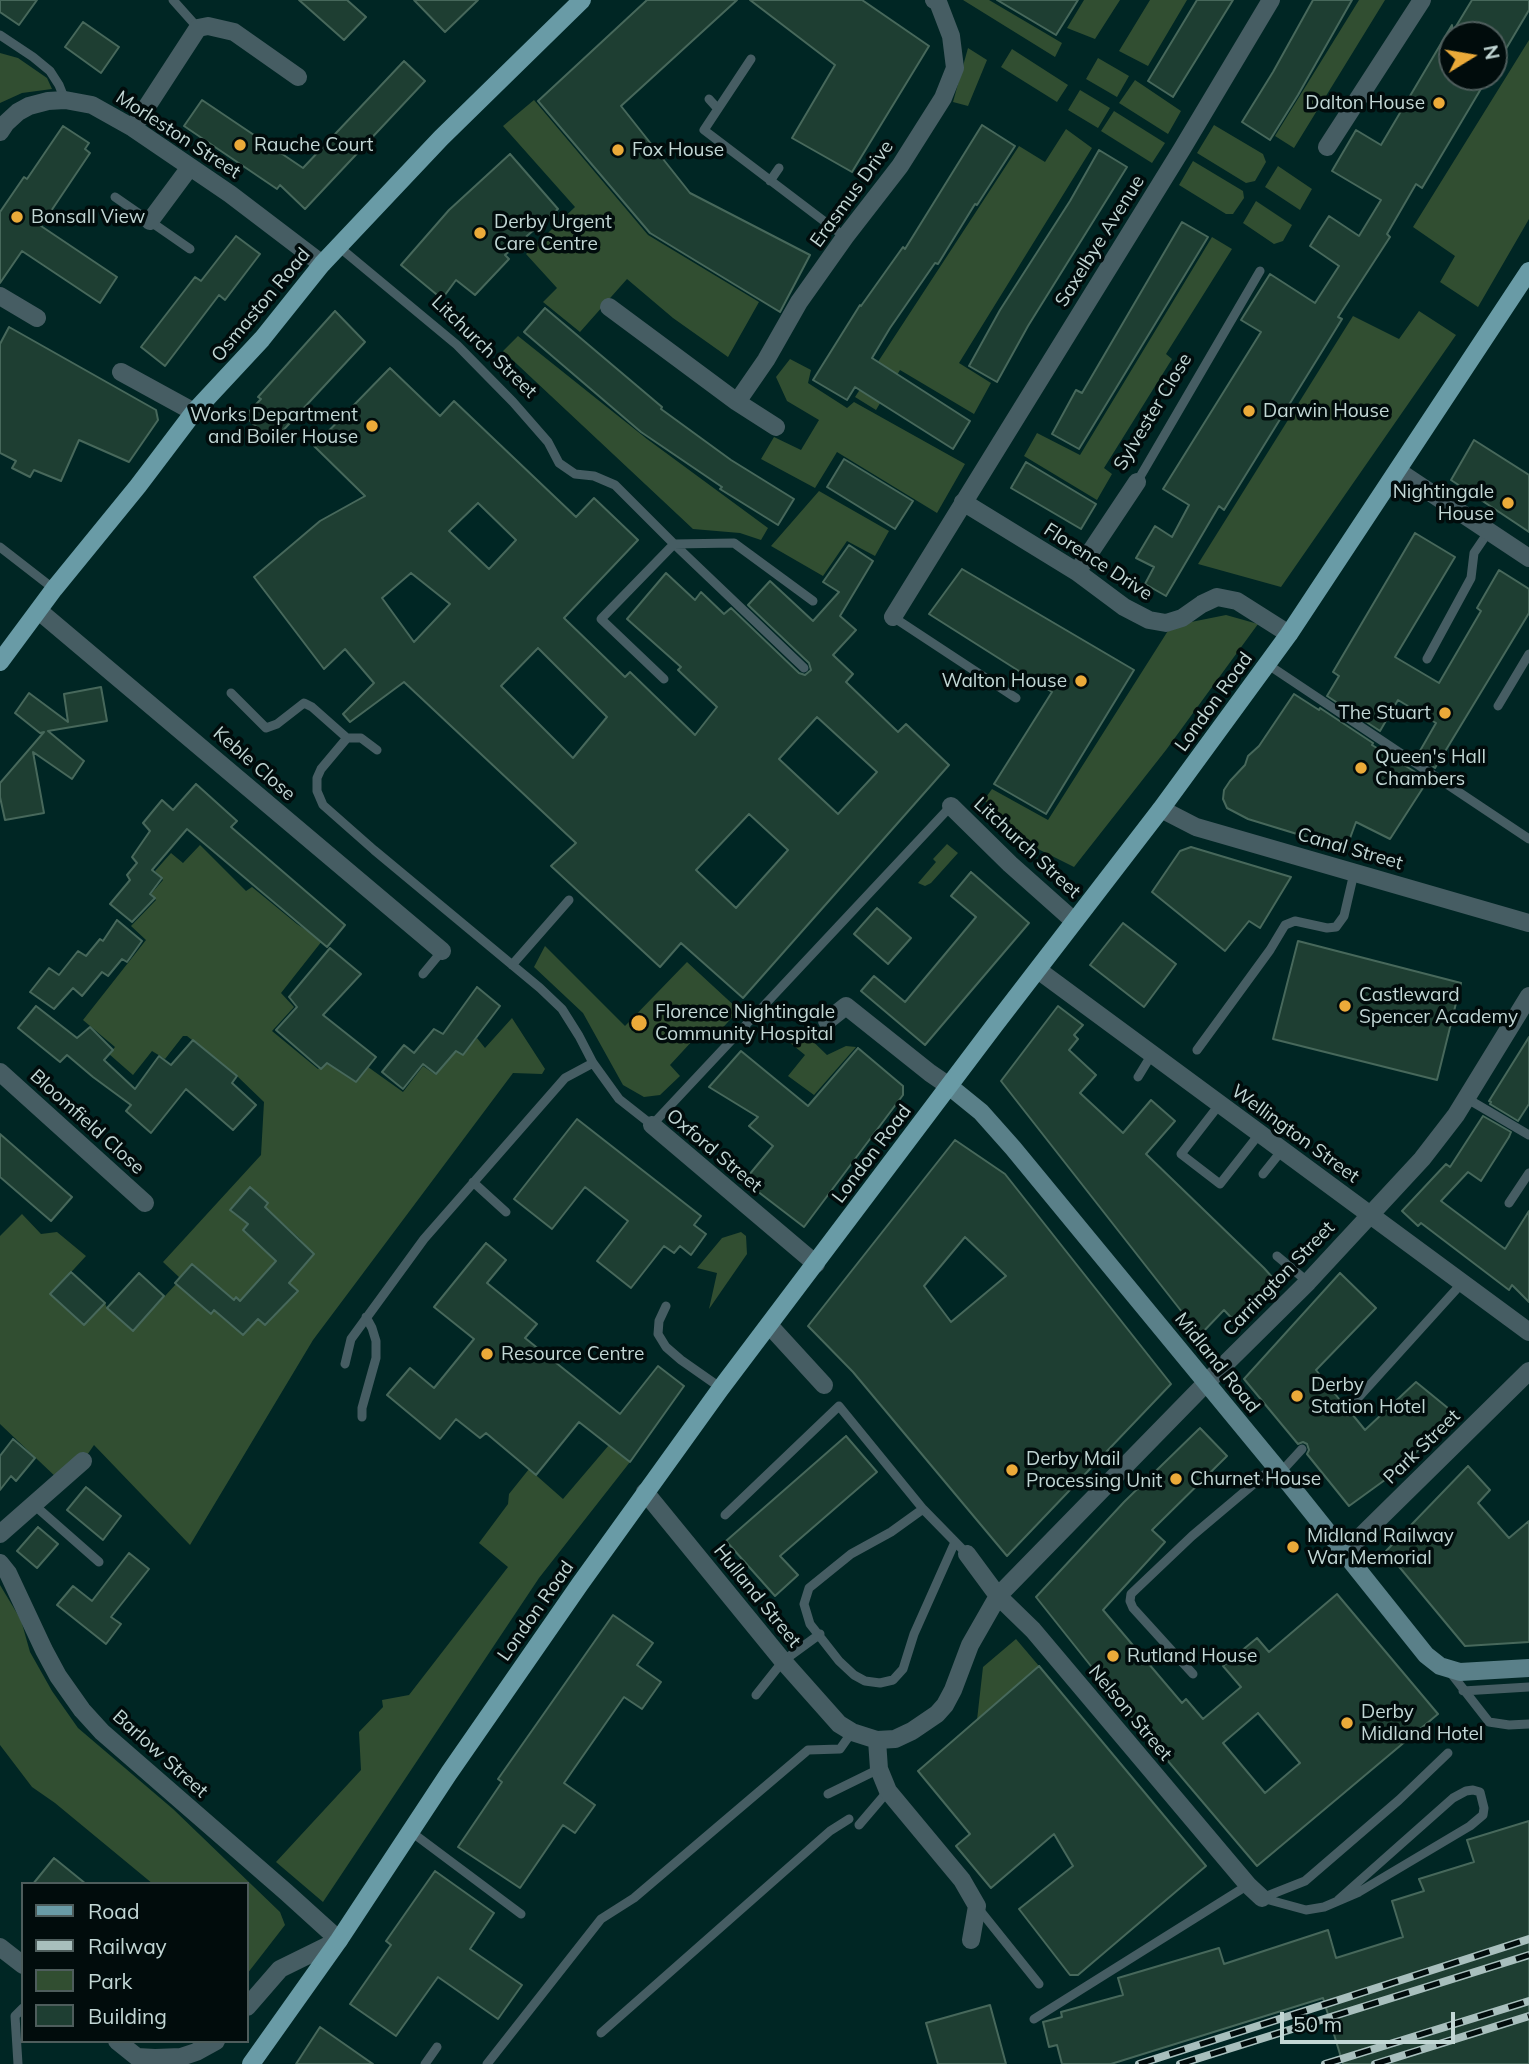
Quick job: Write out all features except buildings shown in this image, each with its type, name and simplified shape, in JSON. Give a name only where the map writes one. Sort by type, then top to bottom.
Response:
[{"type":"main road","name":"Osmaston Road","points":[[0,662],[194,412],[262,340],[322,264],[441,138],[582,0]]},
{"type":"main road","name":"London Road","points":[[251,2064],[339,1940],[410,1831],[645,1492],[949,1086],[1161,809],[1289,634],[1529,271]]},
{"type":"main road","name":"Midland Road","points":[[949,1086],[981,1112],[1013,1148],[1278,1469],[1426,1655],[1448,1669]]},
{"type":"main road","points":[[1448,1669],[1473,1673],[1529,1668]]},
{"type":"street","name":"Erasmus Drive","points":[[737,402],[766,360],[799,302],[900,166],[943,98],[955,68],[951,36],[938,2],[934,0]]},
{"type":"street","name":"Saxelbye Avenue","points":[[893,617],[1271,0]]},
{"type":"street","points":[[1327,147],[1422,0]]},
{"type":"street","points":[[133,128],[198,28],[208,26],[234,32],[298,78]]},
{"type":"street","name":"Morleston Street","points":[[0,132],[12,118],[29,106],[65,100],[92,105],[133,128],[230,194],[322,264]]},
{"type":"street","points":[[150,221],[190,167]]},
{"type":"street","points":[[0,296],[37,318]]},
{"type":"street","points":[[609,307],[737,402],[776,427]]},
{"type":"street","points":[[121,372],[194,412]]},
{"type":"street","points":[[1398,471],[1528,556]]},
{"type":"street","name":"Sylvester Close","points":[[1077,572],[1137,482]]},
{"type":"street","name":"Florence Drive","points":[[963,502],[1149,620],[1166,623],[1182,618],[1217,597],[1237,601],[1289,634]]},
{"type":"street","name":"Keble Close","points":[[38,611],[442,951]]},
{"type":"street","name":"Litchurch Street","points":[[951,806],[1074,921]]},
{"type":"street","name":"Canal Street","points":[[1161,809],[1196,827],[1529,923]]},
{"type":"street","name":"Wellington Street","points":[[1038,970],[1529,1332]]},
{"type":"street","name":"Carrington Street","points":[[877,1740],[895,1739],[937,1714],[953,1690],[970,1644],[998,1596],[1308,1282],[1422,1159],[1448,1126],[1529,996]]},
{"type":"street","points":[[827,1021],[846,1006],[949,1086]]},
{"type":"street","name":"Bloomfield Close","points":[[3,1081],[145,1203]]},
{"type":"street","name":"Oxford Street","points":[[652,1125],[816,1264]]},
{"type":"street","points":[[769,1325],[824,1385]]},
{"type":"street","name":"Park Street","points":[[1344,1553],[1529,1371]]},
{"type":"street","points":[[0,1534],[83,1461]]},
{"type":"street","name":"Hulland Street","points":[[645,1492],[783,1661],[845,1728]]},
{"type":"street","name":"Nelson Street","points":[[961,1548],[998,1596],[1032,1630],[1248,1885],[1262,1898]]},
{"type":"street","name":"Barlow Street","points":[[0,1563],[13,1581],[53,1667],[82,1710],[102,1732],[339,1940]]},
{"type":"street","points":[[845,1728],[877,1740],[879,1769],[888,1791],[962,1880],[977,1906],[971,1940]]},
{"type":"street","points":[[248,2006],[280,1969],[339,1940]]},
{"type":"street","points":[[0,1947],[21,1963]]},
{"type":"street","points":[[120,2043],[137,2057],[155,2058],[181,2057],[212,2043]]},
{"type":"lane","points":[[173,0],[198,28]]},
{"type":"lane","points":[[0,35],[50,72],[60,85],[65,100]]},
{"type":"lane","points":[[751,59],[738,88],[718,109],[704,130],[720,149],[770,181],[845,237]]},
{"type":"lane","points":[[709,99],[718,109]]},
{"type":"lane","points":[[770,181],[779,168]]},
{"type":"lane","points":[[115,197],[190,249]]},
{"type":"lane","name":"Litchurch Street","points":[[339,247],[457,345],[548,442],[559,463],[575,474],[594,476],[615,485],[804,668]]},
{"type":"lane","name":"Sylvester Close","points":[[1137,482],[1260,271]]},
{"type":"lane","points":[[1427,659],[1471,578],[1474,553],[1489,531]]},
{"type":"lane","points":[[664,679],[601,620],[674,544],[734,543],[813,601]]},
{"type":"lane","points":[[0,547],[54,589]]},
{"type":"lane","points":[[893,617],[1016,698]]},
{"type":"lane","points":[[1498,706],[1525,671],[1529,654]]},
{"type":"lane","points":[[1267,664],[1529,839]]},
{"type":"lane","points":[[231,692],[266,728],[277,724],[304,703],[347,738],[361,738],[377,750]]},
{"type":"lane","name":"Oxford Street","points":[[347,738],[321,769],[317,778],[317,791],[323,805],[562,1009],[593,1063],[620,1099],[652,1125]]},
{"type":"lane","points":[[652,1125],[951,806]]},
{"type":"lane","points":[[1197,1050],[1270,950],[1285,925],[1295,921],[1327,928],[1336,927],[1344,916],[1354,872]]},
{"type":"lane","points":[[512,965],[569,900]]},
{"type":"lane","points":[[423,974],[442,951]]},
{"type":"lane","points":[[1138,1077],[1152,1054]]},
{"type":"lane","points":[[345,1364],[351,1339],[424,1240],[565,1078],[593,1063]]},
{"type":"lane","points":[[1466,1098],[1529,1135]]},
{"type":"lane","points":[[1219,1105],[1181,1154],[1220,1184],[1260,1133]]},
{"type":"lane","points":[[1263,1174],[1283,1149]]},
{"type":"lane","points":[[1509,1203],[1529,1173]]},
{"type":"lane","points":[[473,1182],[506,1212]]},
{"type":"lane","points":[[1278,1255],[1308,1282]]},
{"type":"lane","points":[[1348,1409],[1462,1283]]},
{"type":"lane","points":[[666,1306],[658,1334],[666,1347],[721,1388]]},
{"type":"lane","points":[[362,1417],[364,1399],[376,1358],[376,1340],[366,1317]]},
{"type":"lane","points":[[724,1515],[839,1406],[923,1508],[961,1548],[914,1634],[902,1669],[893,1680],[880,1683],[865,1681],[839,1661],[810,1623],[804,1604],[809,1588],[851,1554],[891,1532],[923,1508]]},
{"type":"lane","points":[[1192,1674],[1133,1608],[1131,1594],[1192,1536],[1302,1449]]},
{"type":"lane","points":[[33,1504],[99,1562]]},
{"type":"lane","points":[[756,1695],[783,1661],[820,1634]]},
{"type":"lane","points":[[1448,1669],[1489,1722],[1529,1724]]},
{"type":"lane","points":[[1463,1691],[1529,1687]]},
{"type":"lane","points":[[487,2064],[601,1919],[634,1898],[808,1750],[839,1749],[845,1728]]},
{"type":"lane","points":[[1262,1898],[1305,1881],[1399,1800],[1448,1753]]},
{"type":"lane","points":[[828,1794],[879,1769]]},
{"type":"lane","points":[[859,1825],[888,1791]]},
{"type":"lane","points":[[1262,1898],[1306,1910],[1324,1907],[1359,1892],[1470,1826],[1483,1815],[1480,1792],[1466,1791],[1454,1798],[1338,1900]]},
{"type":"lane","points":[[601,2033],[830,1831],[849,1819]]},
{"type":"lane","points":[[410,1831],[521,1914]]},
{"type":"lane","points":[[1034,2019],[1248,1885]]},
{"type":"lane","points":[[977,1906],[1040,1984]]},
{"type":"lane","points":[[18,2064],[15,2016],[21,2010]]},
{"type":"lane","points":[[425,2064],[437,2047]]},
{"type":"green space","points":[[963,0],[989,0],[1062,43],[1055,57]]},
{"type":"green space","points":[[1084,0],[1120,0],[1095,39],[1067,28]]},
{"type":"green space","points":[[1150,0],[1187,0],[1148,66],[1119,51]]},
{"type":"green space","points":[[1359,0],[1385,0],[1294,148],[1275,136]]},
{"type":"green space","points":[[1529,40],[1529,219],[1478,307],[1440,282],[1455,256],[1413,227],[1497,91],[1508,91],[1508,74]]},
{"type":"green space","points":[[968,48],[987,60],[968,106],[953,102]]},
{"type":"green space","points":[[1012,49],[1068,85],[1057,102],[1001,67]]},
{"type":"green space","points":[[0,53],[18,58],[47,78],[52,89],[22,93],[0,103]]},
{"type":"green space","points":[[1098,58],[1129,76],[1117,97],[1086,79]]},
{"type":"green space","points":[[1135,80],[1181,111],[1168,134],[1119,103]]},
{"type":"green space","points":[[1080,90],[1110,108],[1098,128],[1068,110]]},
{"type":"green space","points":[[534,100],[648,235],[759,302],[728,357],[673,318],[627,279],[580,332],[543,302],[557,288],[526,254],[575,207],[503,126]]},
{"type":"green space","points":[[1114,111],[1165,143],[1152,163],[1101,131]]},
{"type":"green space","points":[[1214,125],[1263,154],[1266,162],[1255,181],[1246,183],[1197,153]]},
{"type":"green space","points":[[1066,129],[1092,148],[959,363],[991,383],[974,414],[900,370],[876,410],[855,397],[1019,146],[1045,162]]},
{"type":"green space","points":[[1193,161],[1243,191],[1244,198],[1233,214],[1226,214],[1179,185]]},
{"type":"green space","points":[[1278,166],[1312,189],[1300,210],[1265,187]]},
{"type":"green space","points":[[1256,201],[1292,225],[1283,241],[1274,244],[1243,223]]},
{"type":"green space","points":[[1212,237],[1232,249],[1166,354],[1172,359],[1104,468],[1112,474],[1097,500],[1024,456],[1037,433],[1080,455]]},
{"type":"green space","points":[[1419,311],[1456,335],[1281,587],[1198,564],[1353,316],[1399,339]]},
{"type":"green space","points":[[518,336],[647,439],[768,528],[761,540],[740,533],[693,529],[503,351]]},
{"type":"green space","points":[[790,359],[811,370],[808,383],[847,408],[854,402],[965,464],[937,513],[837,452],[815,488],[761,459],[774,437],[801,450],[819,420],[787,401],[776,377]]},
{"type":"green space","points":[[819,491],[889,531],[875,556],[847,541],[823,576],[771,546]]},
{"type":"green space","points":[[1226,615],[1258,624],[1166,750],[1074,867],[1028,844],[984,800],[992,789],[1048,820],[1171,626]]},
{"type":"green space","points":[[947,844],[958,853],[931,883],[925,886],[918,883],[936,862],[933,859]]},
{"type":"green space","points":[[200,845],[246,891],[252,887],[322,941],[281,993],[294,1007],[272,1031],[318,1069],[327,1061],[356,1082],[368,1067],[403,1092],[423,1066],[436,1075],[455,1050],[462,1055],[477,1038],[485,1048],[512,1018],[545,1069],[542,1074],[513,1073],[313,1340],[190,1545],[94,1445],[83,1461],[58,1479],[0,1424],[0,1236],[22,1214],[41,1234],[57,1232],[86,1256],[51,1294],[84,1325],[105,1303],[107,1308],[133,1331],[176,1284],[210,1313],[217,1307],[220,1316],[243,1335],[258,1319],[266,1325],[297,1291],[285,1280],[295,1276],[314,1255],[265,1207],[268,1203],[250,1187],[230,1210],[248,1224],[243,1230],[276,1261],[247,1293],[243,1304],[237,1298],[234,1300],[193,1264],[180,1278],[163,1262],[261,1155],[264,1102],[237,1076],[187,1036],[183,1036],[165,1059],[152,1051],[133,1075],[109,1054],[115,1047],[83,1020],[146,940],[131,926],[156,900],[151,894],[163,880],[155,871],[171,853],[183,863]]},
{"type":"green space","points":[[545,946],[625,1026],[687,962],[739,1010],[716,1035],[706,1026],[670,1065],[680,1076],[660,1095],[644,1097],[623,1085],[583,1013],[534,967]]},
{"type":"green space","points":[[801,1030],[827,1055],[846,1046],[856,1047],[814,1095],[788,1076],[805,1055],[789,1042]]},
{"type":"green space","points":[[741,1232],[746,1236],[747,1254],[709,1309],[717,1273],[697,1268],[722,1238]]},
{"type":"green space","points":[[609,1445],[630,1462],[539,1578],[323,1902],[276,1862],[361,1770],[359,1732],[383,1707],[382,1700],[409,1695],[508,1567],[479,1543],[508,1504],[509,1494],[529,1469],[563,1499]]},
{"type":"green space","points":[[0,1585],[21,1620],[30,1652],[52,1691],[78,1728],[173,1809],[280,1912],[285,1925],[248,1973],[248,1882],[151,1882],[32,1787],[0,1745]]},
{"type":"green space","points":[[1016,1639],[1039,1666],[977,1720],[983,1667]]},
{"type":"railway","points":[[1139,2064],[1529,1939]]},
{"type":"railway","points":[[1180,2064],[1529,1955]]},
{"type":"railway","points":[[1325,2064],[1529,2001]]},
{"type":"railway","points":[[1375,2064],[1529,2016]]},
{"type":"place","name":"Dalton House","points":[[1439,103]]},
{"type":"place","name":"Rauche Court","points":[[240,145]]},
{"type":"place","name":"Fox House","points":[[618,150]]},
{"type":"place","name":"Bonsall View","points":[[17,217]]},
{"type":"place","name":"Derby Urgent Care Centre","points":[[480,233]]},
{"type":"place","name":"Darwin House","points":[[1249,411]]},
{"type":"place","name":"Works Department and Boiler House","points":[[372,426]]},
{"type":"place","name":"Nightingale House","points":[[1508,503]]},
{"type":"place","name":"Walton House","points":[[1081,681]]},
{"type":"place","name":"The Stuart","points":[[1445,713]]},
{"type":"place","name":"Queen's Hall Chambers","points":[[1361,768]]},
{"type":"place","name":"Castleward Spencer Academy","points":[[1345,1006]]},
{"type":"place","name":"Florence Nightingale Community Hospital","points":[[639,1023]]},
{"type":"place","name":"Resource Centre","points":[[487,1354]]},
{"type":"place","name":"Derby Station Hotel","points":[[1297,1396]]},
{"type":"place","name":"Derby Mail Processing Unit","points":[[1012,1470]]},
{"type":"place","name":"Churnet House","points":[[1176,1479]]},
{"type":"place","name":"Midland Railway War Memorial","points":[[1293,1547]]},
{"type":"place","name":"Rutland House","points":[[1113,1656]]},
{"type":"place","name":"Derby Midland Hotel","points":[[1347,1723]]}]
